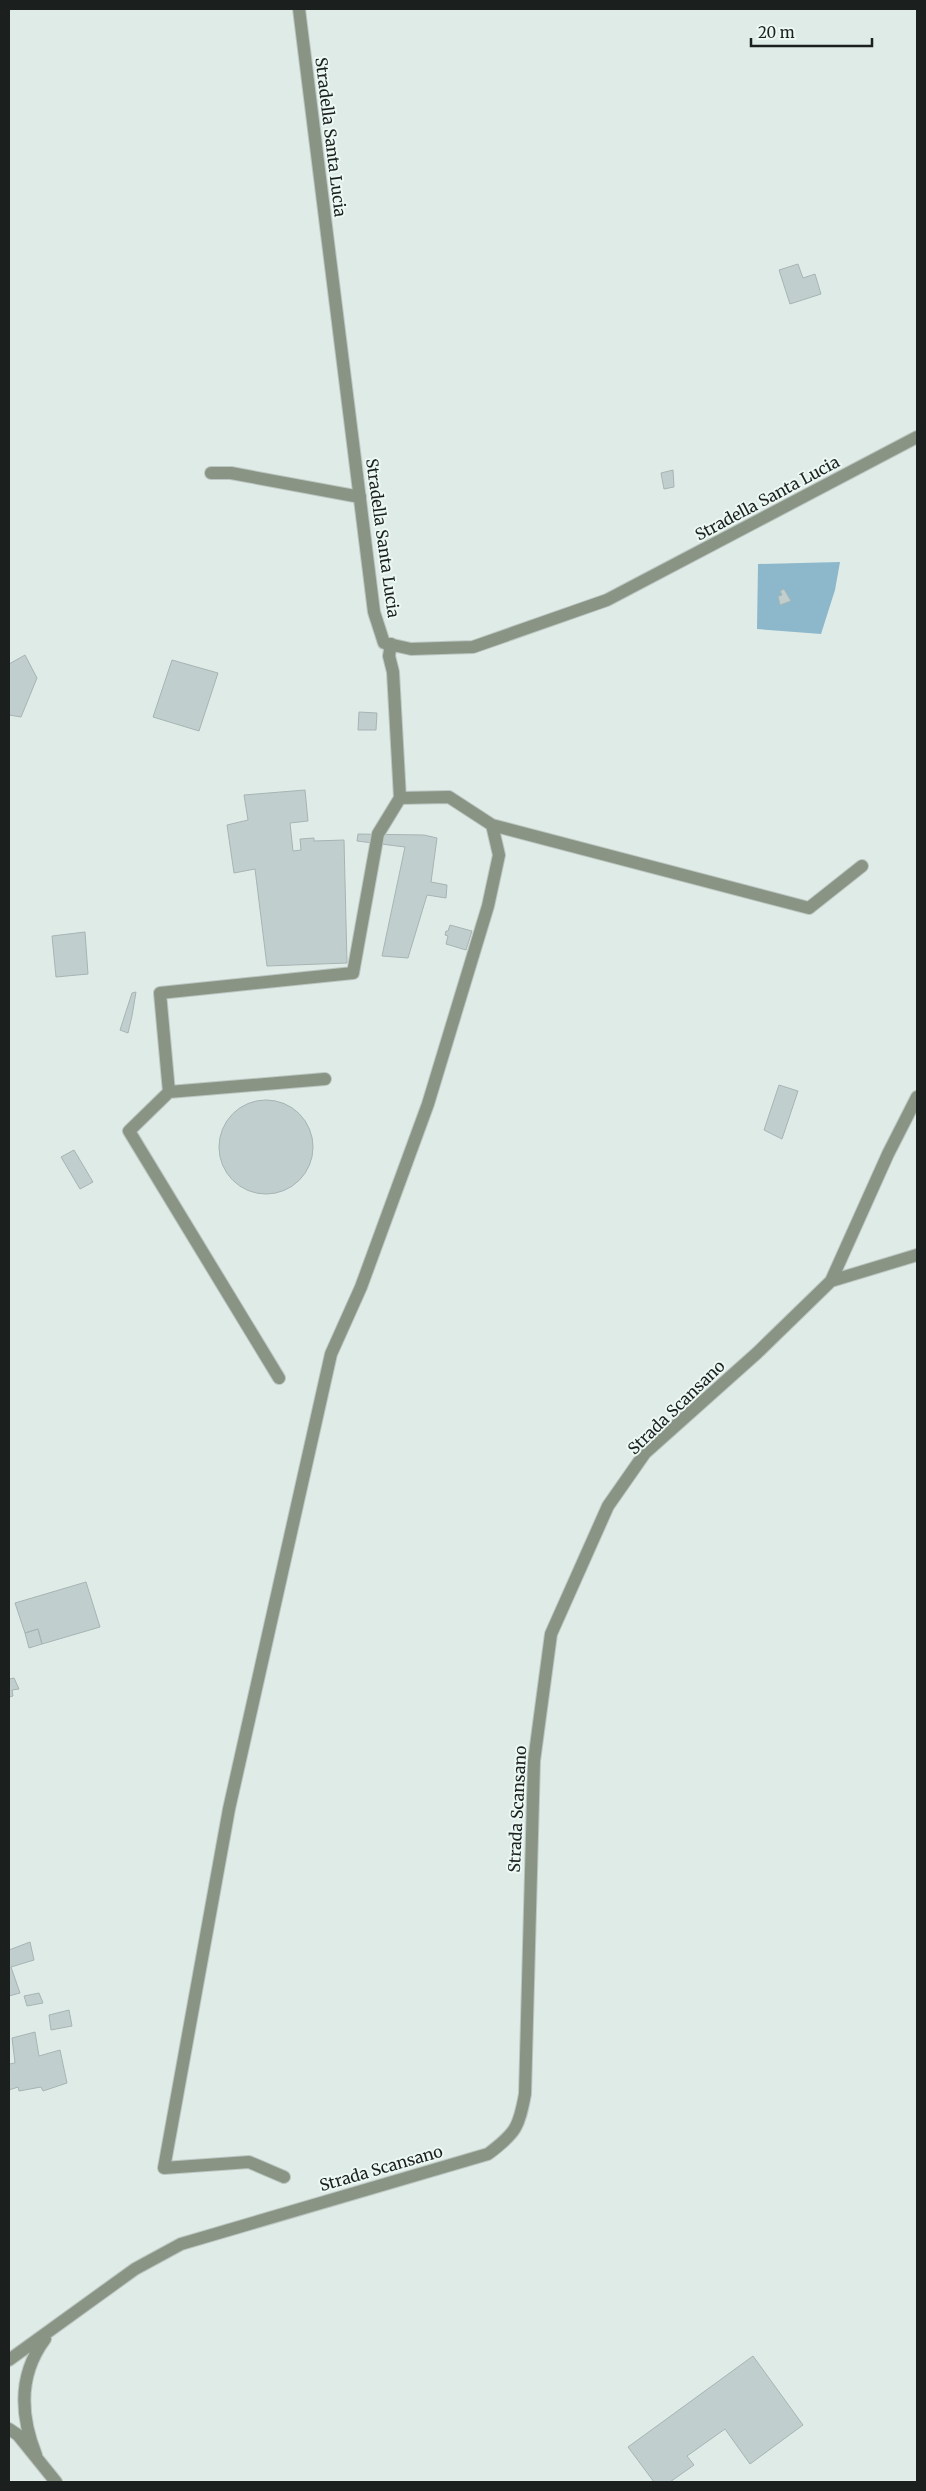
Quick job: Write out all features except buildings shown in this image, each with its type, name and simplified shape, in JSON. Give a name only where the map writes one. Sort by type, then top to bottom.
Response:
[{"type":"street","name":"Stradella Santa Lucia","points":[[299,9],[374,612],[384,643],[411,649],[473,647],[607,600],[917,437]]},
{"type":"street","points":[[211,473],[231,473],[360,497]]},
{"type":"street","points":[[169,1092],[160,993],[353,973],[378,834],[400,798],[393,672],[389,656],[391,644]]},
{"type":"street","points":[[400,798],[448,797],[492,825],[809,908],[862,866]]},
{"type":"street","points":[[284,2176],[249,2162],[164,2168],[230,1809],[331,1354],[361,1287],[428,1104],[483,925],[498,855],[492,825]]},
{"type":"street","points":[[278,1378],[129,1131],[169,1092],[325,1079]]},
{"type":"street","name":"Strada Scansano","points":[[9,2360],[50,2333],[135,2269],[181,2244],[488,2154],[505,2141],[520,2121],[524,2094],[534,1761],[551,1634],[608,1506],[645,1453],[757,1353],[831,1281],[888,1154],[917,1097]]},
{"type":"street","points":[[831,1281],[917,1255]]},
{"type":"street","name":"Strada Scansano","points":[[36,2455],[27,2432],[23,2406],[24,2386],[38,2349],[50,2333]]},
{"type":"street","points":[[9,2429],[18,2434],[56,2482]]},
{"type":"water","points":[[840,562],[835,590],[821,634],[757,629],[758,564]]}]
